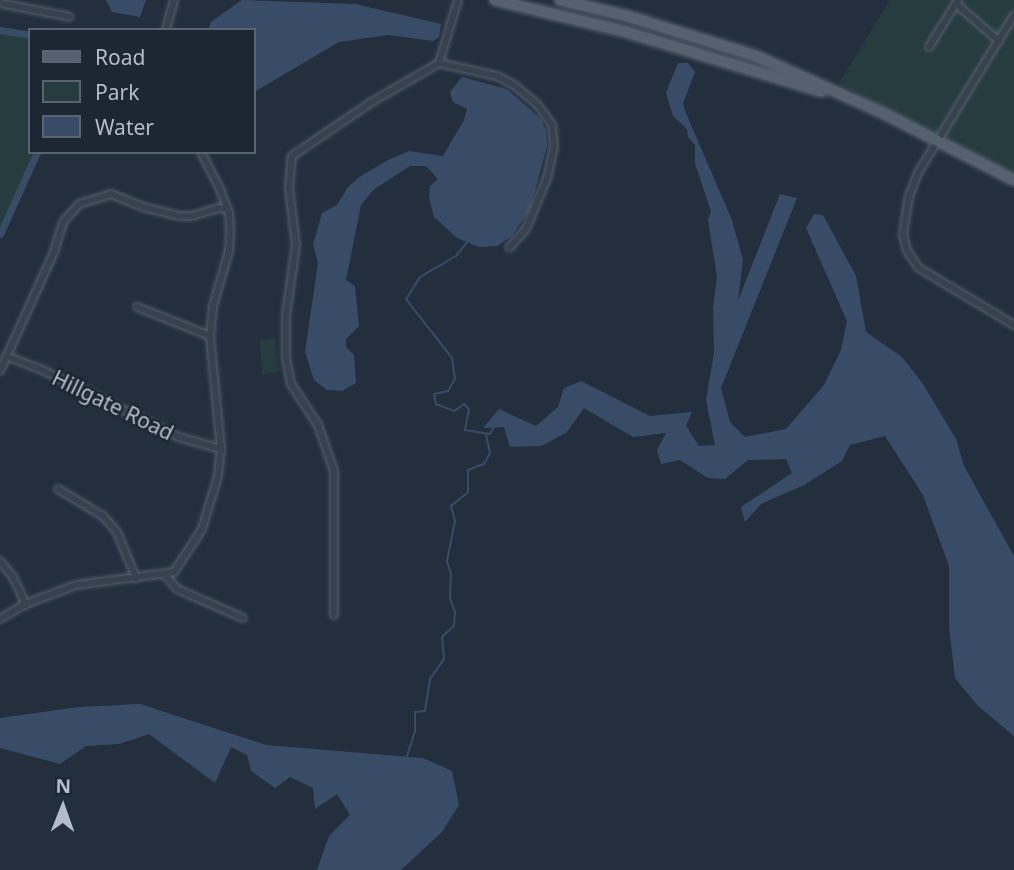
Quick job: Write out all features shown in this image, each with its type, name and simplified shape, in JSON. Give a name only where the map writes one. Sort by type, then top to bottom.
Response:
[{"type":"main road","points":[[495,0],[623,31],[845,97]]},
{"type":"main road","points":[[560,0],[715,41],[937,139],[1014,180]]},
{"type":"street","points":[[167,28],[174,0]]},
{"type":"street","points":[[439,63],[458,0]]},
{"type":"street","points":[[929,47],[957,2],[999,41]]},
{"type":"street","points":[[0,3],[70,17]]},
{"type":"street","points":[[1014,15],[937,139],[909,196],[903,234],[906,251],[919,268],[1014,325]]},
{"type":"street","points":[[334,615],[334,471],[318,425],[291,384],[286,358],[286,315],[296,245],[289,188],[292,156],[370,103],[439,63],[497,76],[514,85],[537,104],[552,125],[554,146],[547,178],[526,229],[509,248]]},
{"type":"street","points":[[0,619],[26,605],[76,585],[174,572],[202,529],[216,484],[222,449],[210,336],[213,306],[229,251],[227,209],[202,154]]},
{"type":"street","points":[[0,371],[46,270],[63,222],[79,204],[111,194],[143,207],[179,216],[227,209]]},
{"type":"street","points":[[137,307],[210,336]]},
{"type":"street","name":"Hillgate Road","points":[[6,356],[82,389],[179,437],[222,449]]},
{"type":"street","points":[[58,489],[103,516],[117,532],[136,578]]},
{"type":"street","points":[[0,561],[13,578],[26,605]]},
{"type":"street","points":[[165,575],[177,589],[243,618]]},
{"type":"green space","points":[[890,0],[1014,0],[1014,177],[894,116],[839,83]]},
{"type":"green space","points":[[0,33],[28,38],[28,154],[39,154],[0,240]]},
{"type":"green space","points":[[275,338],[279,372],[262,375],[260,340]]},
{"type":"water","points":[[106,0],[146,0],[140,17],[112,12]]},
{"type":"water","points":[[242,0],[355,4],[441,24],[439,37],[433,41],[388,35],[339,42],[256,91],[256,28],[209,28],[211,22]]},
{"type":"water","points":[[678,63],[688,63],[695,72],[683,103],[685,111],[732,220],[743,260],[738,301],[780,194],[797,198],[721,388],[730,422],[745,437],[786,429],[824,385],[841,350],[847,321],[806,228],[814,214],[823,215],[856,276],[866,332],[902,357],[923,384],[956,439],[964,466],[1014,556],[1014,736],[977,705],[955,678],[949,627],[949,566],[923,495],[885,436],[850,445],[842,461],[804,485],[761,504],[745,522],[741,507],[792,473],[786,459],[748,460],[725,479],[708,478],[680,460],[661,464],[657,450],[666,433],[633,437],[584,408],[566,433],[541,446],[510,447],[504,427],[483,428],[499,409],[536,426],[558,407],[564,388],[581,381],[650,416],[692,412],[686,426],[699,446],[715,445],[706,400],[714,353],[713,308],[717,277],[708,220],[711,211],[695,164],[695,145],[688,137],[687,129],[673,116],[666,93]]},
{"type":"water","points":[[462,77],[507,89],[541,119],[546,130],[547,146],[530,209],[512,236],[497,246],[479,247],[457,238],[434,217],[429,197],[430,186],[438,179],[426,166],[410,166],[373,190],[361,205],[346,280],[355,286],[359,326],[346,339],[346,347],[354,355],[356,383],[342,391],[327,390],[314,380],[305,352],[318,263],[313,245],[322,213],[337,205],[348,187],[361,176],[388,160],[409,151],[443,156],[464,120],[467,109],[453,102],[450,92]]},
{"type":"water","points":[[140,704],[266,745],[423,758],[452,771],[459,805],[442,832],[401,870],[317,870],[329,836],[350,815],[337,794],[315,809],[313,788],[290,777],[275,788],[251,771],[247,755],[231,747],[215,783],[149,734],[119,744],[86,746],[60,764],[0,748],[0,718],[79,707]]},
{"type":"waterway","points":[[0,30],[28,35]]},
{"type":"waterway","points":[[0,234],[36,154]]},
{"type":"waterway","points":[[467,242],[456,256],[420,277],[406,299],[452,358],[455,379],[448,391],[434,394],[436,404],[454,411],[464,404],[469,409],[465,430],[490,434],[494,427]]},
{"type":"waterway","points":[[407,756],[415,731],[415,712],[425,711],[430,679],[444,659],[442,637],[454,626],[455,612],[450,598],[451,574],[447,561],[455,521],[451,506],[468,492],[468,470],[484,464],[490,453],[486,434]]}]
